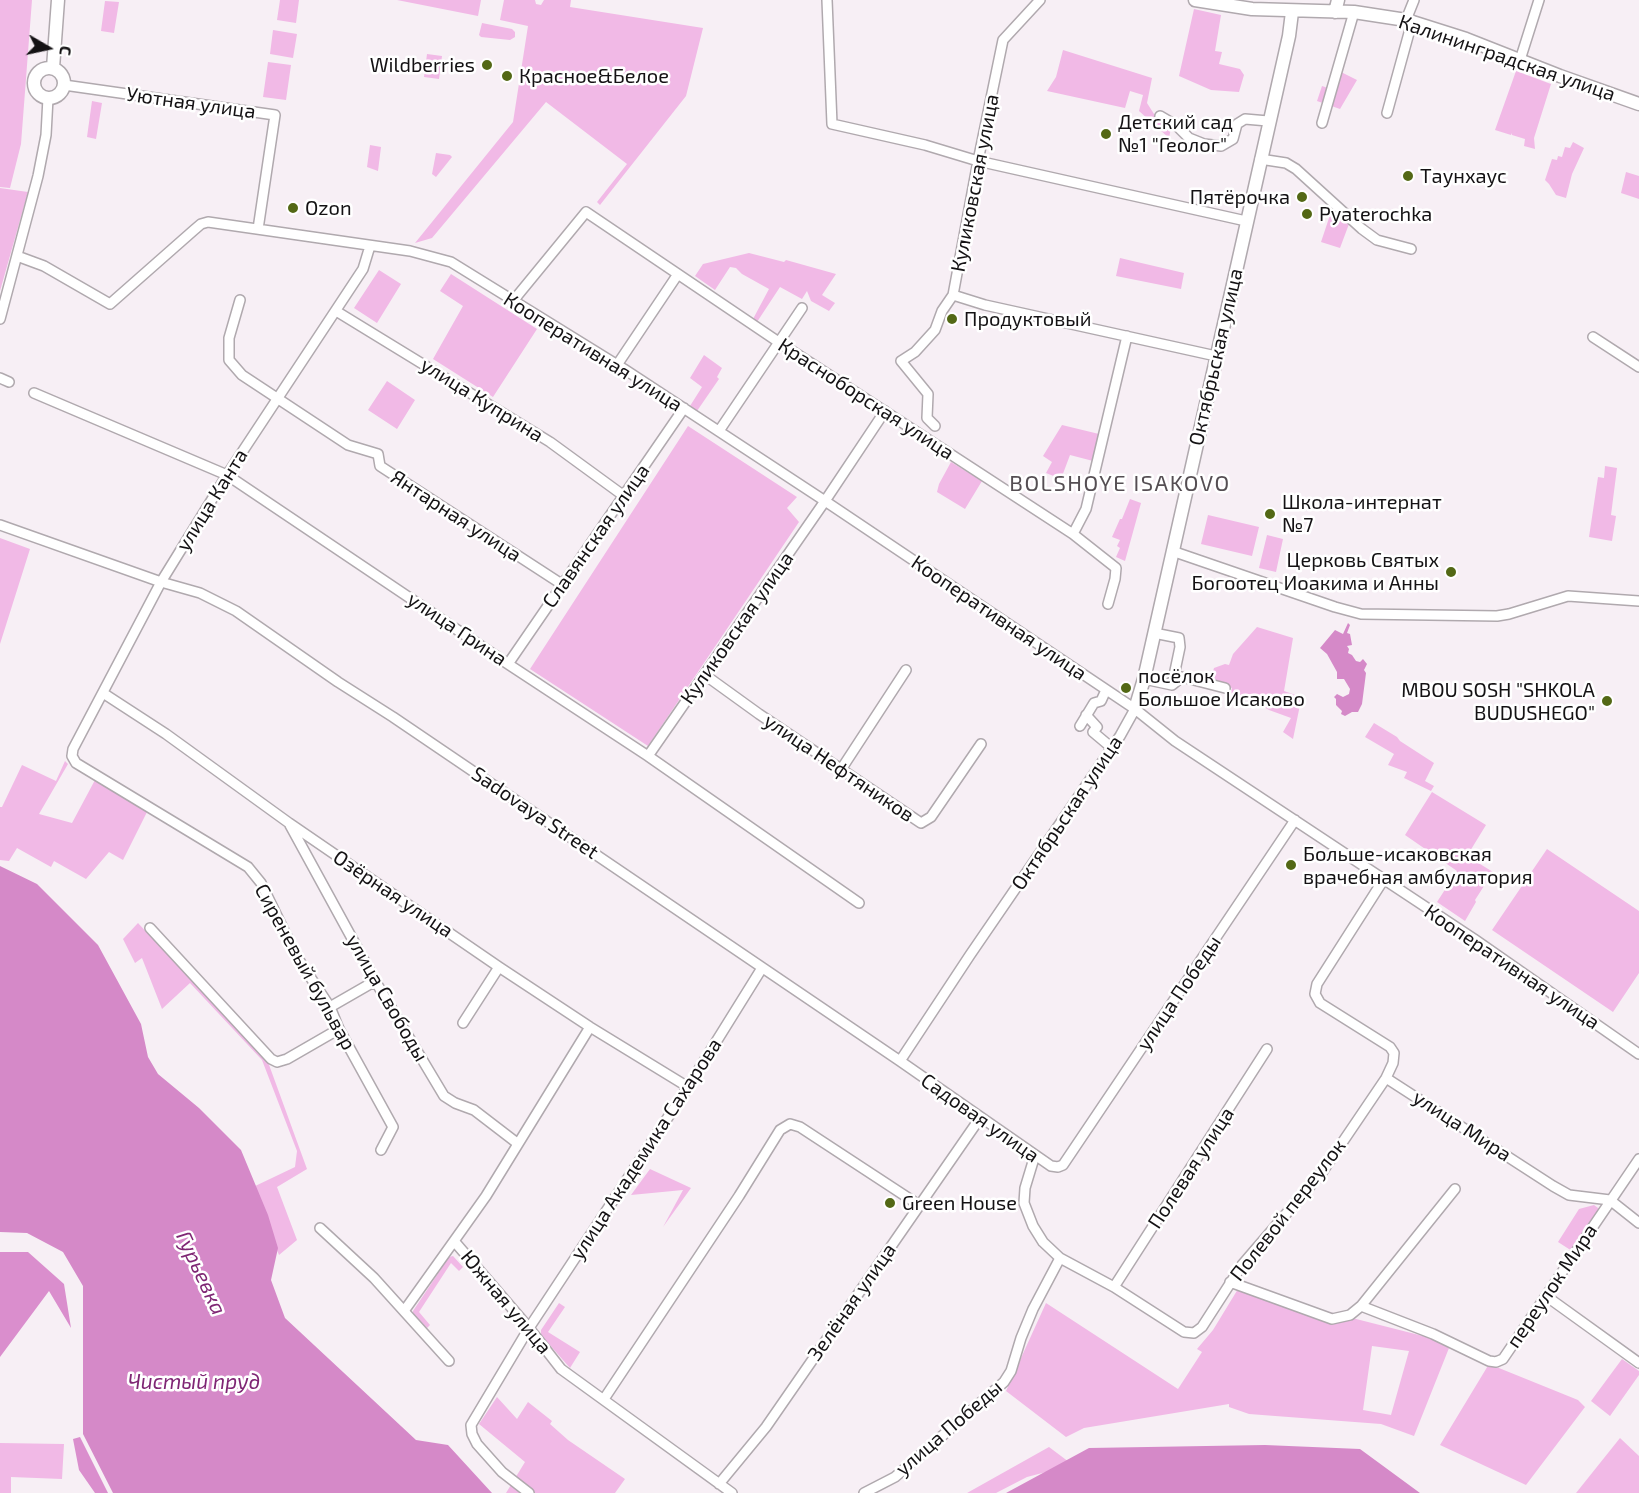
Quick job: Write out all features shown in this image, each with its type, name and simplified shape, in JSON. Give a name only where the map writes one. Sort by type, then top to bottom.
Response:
[{"type":"street","points":[[52,68],[58,0]]},
{"type":"street","points":[[827,0],[832,124],[925,145],[978,161],[1246,221]]},
{"type":"street","name":"Куликовская улица","points":[[935,426],[927,418],[928,394],[901,361],[915,352],[935,330],[942,311],[954,296],[978,161],[1003,40],[1040,0]]},
{"type":"street","name":"Калининградская улица","points":[[1195,0],[1252,9],[1292,12],[1337,6],[1353,12],[1409,21],[1466,39],[1639,104]]},
{"type":"street","points":[[1345,0],[1356,9],[1367,13]]},
{"type":"street","points":[[1387,113],[1414,0]]},
{"type":"street","points":[[1520,60],[1539,0]]},
{"type":"street","name":"Октябрьская улица","points":[[900,1061],[1112,748],[1135,709],[1144,679],[1292,12]]},
{"type":"street","points":[[1322,123],[1353,12]]},
{"type":"street","points":[[52,68],[62,76],[64,85],[59,94],[48,98],[38,93],[34,82],[39,72],[52,68]]},
{"type":"street","name":"Уютная улица","points":[[64,85],[275,115],[258,229]]},
{"type":"street","points":[[0,320],[38,176],[46,135],[48,98]]},
{"type":"street","points":[[1160,116],[1178,126],[1189,138],[1204,144],[1221,146],[1233,139],[1237,124],[1245,119],[1268,121]]},
{"type":"street","points":[[1260,159],[1286,163],[1296,169],[1377,240],[1412,249]]},
{"type":"street","name":"Красноборская улица","points":[[513,301],[586,212],[780,343],[1073,534],[1116,568],[1108,604]]},
{"type":"street","name":"Кооперативная улица","points":[[17,256],[44,266],[110,304],[201,224],[208,222],[410,251],[451,262],[617,365],[825,501],[1135,709],[1175,741],[1384,879],[1639,1054]]},
{"type":"street","name":"улица Канта","points":[[76,762],[72,756],[73,749],[161,582],[227,475],[363,269],[370,246]]},
{"type":"street","points":[[617,365],[678,274]]},
{"type":"street","points":[[954,296],[985,305],[1216,356]]},
{"type":"street","name":"Янтарная улица","points":[[240,300],[229,338],[229,360],[242,375],[348,445],[378,454],[380,466],[563,585]]},
{"type":"street","points":[[719,431],[802,308]]},
{"type":"street","name":"улица Куприна","points":[[336,310],[550,442],[624,496]]},
{"type":"street","points":[[1073,534],[1086,509],[1127,336]]},
{"type":"street","points":[[1593,337],[1639,368]]},
{"type":"street","name":"улица Грина","points":[[34,393],[227,475],[648,756],[859,903]]},
{"type":"street","name":"Славянская улица","points":[[507,664],[684,408]]},
{"type":"street","name":"Куликовская улица","points":[[648,756],[885,411]]},
{"type":"street","points":[[0,525],[161,582]]},
{"type":"street","points":[[1172,551],[1361,614],[1497,616],[1568,596],[1639,601]]},
{"type":"street","name":"Sadovaya Street","points":[[161,582],[200,593],[236,611],[900,1061]]},
{"type":"street","points":[[1154,633],[1179,638],[1180,647],[1172,685]]},
{"type":"street","points":[[842,768],[906,670]]},
{"type":"street","name":"улица Нефтяников","points":[[705,675],[921,823],[931,817],[981,744]]},
{"type":"street","points":[[1172,685],[1182,676],[1225,688]]},
{"type":"street","points":[[1144,679],[1172,685]]},
{"type":"street","points":[[1080,726],[1094,704],[1101,701],[1106,690]]},
{"type":"street","name":"Озёрная улица","points":[[103,693],[166,734],[289,823],[499,967],[590,1027],[688,1087]]},
{"type":"street","points":[[1086,715],[1097,727],[1094,732],[1112,748]]},
{"type":"street","name":"Сиреневый бульвар","points":[[76,762],[248,867],[261,883],[297,957],[330,1007],[339,1029],[393,1127],[381,1150]]},
{"type":"street","name":"улица Победы","points":[[1063,1165],[1295,820]]},
{"type":"street","name":"улица Свободы","points":[[289,823],[378,984],[444,1096],[474,1110],[517,1143]]},
{"type":"street","points":[[1384,879],[1317,984],[1315,994],[1320,1003],[1390,1047],[1394,1053],[1386,1078]]},
{"type":"street","points":[[150,928],[271,1059],[277,1062],[287,1059],[339,1029]]},
{"type":"street","points":[[463,1023],[499,967]]},
{"type":"street","name":"улица Академика Сахарова","points":[[529,1493],[502,1472],[477,1444],[471,1425],[529,1328],[688,1087],[762,968]]},
{"type":"street","points":[[330,1007],[370,984],[378,984]]},
{"type":"street","name":"Южная улица","points":[[590,1027],[486,1196],[454,1241],[561,1369],[732,1493]]},
{"type":"street","name":"Полевая улица","points":[[1114,1287],[1267,1049]]},
{"type":"street","name":"Садовая улица","points":[[900,1061],[1051,1166],[1063,1165]]},
{"type":"street","name":"улица Мира","points":[[1386,1078],[1569,1195],[1610,1200]]},
{"type":"street","name":"Полевой переулок","points":[[1114,1287],[1184,1332],[1194,1333],[1202,1327],[1230,1282],[1323,1171],[1386,1078]]},
{"type":"street","name":"Зелёная улица","points":[[718,1484],[765,1427],[980,1118]]},
{"type":"street","points":[[604,1399],[739,1196],[780,1130],[790,1124],[800,1127],[919,1205]]},
{"type":"street","points":[[1035,1155],[1025,1188],[1024,1203],[1033,1226],[1043,1242],[1060,1258],[1114,1287]]},
{"type":"street","name":"переулок Мира","points":[[1361,1306],[1432,1334],[1489,1361],[1496,1362],[1503,1359],[1639,1159]]},
{"type":"street","points":[[1230,1282],[1332,1319],[1350,1315],[1361,1306],[1455,1189]]},
{"type":"street","points":[[1610,1200],[1639,1223]]},
{"type":"street","points":[[320,1228],[374,1278],[449,1361]]},
{"type":"street","points":[[404,1311],[454,1241]]},
{"type":"street","name":"улица Победы","points":[[864,1493],[895,1477],[1004,1382],[1011,1371],[1033,1309],[1060,1258]]},
{"type":"street","points":[[1546,1296],[1639,1363]]},
{"type":"shaded area","points":[[0,0],[32,0],[21,144],[10,188],[0,187]]},
{"type":"shaded area","points":[[280,0],[299,0],[296,23],[277,20]]},
{"type":"shaded area","points":[[397,0],[481,0],[478,16]]},
{"type":"shaded area","points":[[504,0],[535,0],[536,4],[541,5],[544,0],[571,0],[570,7],[703,28],[686,96],[600,205],[597,202],[627,164],[546,102],[432,238],[415,243],[513,122],[528,26],[500,20]]},
{"type":"shaded area","points":[[105,1],[119,2],[114,33],[101,31]]},
{"type":"shaded area","points":[[1194,9],[1221,15],[1215,51],[1222,52],[1219,64],[1240,69],[1244,75],[1239,92],[1211,90],[1179,76]]},
{"type":"shaded area","points":[[482,23],[512,29],[515,37],[510,40],[481,37],[479,35]]},
{"type":"shaded area","points":[[273,30],[297,34],[293,58],[270,54]]},
{"type":"shaded area","points":[[1063,50],[1152,78],[1147,103],[1154,114],[1171,128],[1169,138],[1139,111],[1143,95],[1130,91],[1125,108],[1047,91],[1056,77]]},
{"type":"shaded area","points":[[427,54],[442,56],[439,79],[424,77]]},
{"type":"shaded area","points":[[268,62],[291,65],[286,100],[263,97]]},
{"type":"shaded area","points":[[1339,71],[1357,80],[1340,109],[1317,101],[1322,86],[1328,88]]},
{"type":"shaded area","points":[[1516,71],[1551,84],[1534,138],[1535,149],[1524,146],[1525,139],[1512,135],[1512,133],[1511,135],[1495,130]]},
{"type":"shaded area","points":[[92,101],[102,103],[96,139],[87,137]]},
{"type":"shaded area","points":[[1573,142],[1584,148],[1572,174],[1566,198],[1556,195],[1545,180],[1552,159],[1557,160],[1558,156],[1562,157],[1565,147],[1570,148]]},
{"type":"shaded area","points":[[370,145],[381,147],[378,171],[367,167]]},
{"type":"shaded area","points":[[436,153],[452,157],[436,177],[432,174]]},
{"type":"shaded area","points":[[1626,172],[1639,176],[1639,199],[1621,193]]},
{"type":"shaded area","points":[[0,188],[28,192],[0,291]]},
{"type":"shaded area","points":[[1332,209],[1349,224],[1340,248],[1321,242]]},
{"type":"shaded area","points":[[749,253],[784,262],[786,260],[836,274],[822,295],[835,303],[829,311],[811,301],[807,291],[802,299],[780,287],[757,322],[753,319],[769,289],[742,274],[736,268],[730,267],[715,290],[695,276],[703,264]]},
{"type":"shaded area","points":[[1120,258],[1184,273],[1181,289],[1116,276]]},
{"type":"shaded area","points":[[379,270],[401,284],[377,323],[354,308]]},
{"type":"shaded area","points":[[451,274],[537,329],[493,397],[433,359],[463,306],[440,291]]},
{"type":"shaded area","points":[[704,355],[722,368],[717,377],[719,379],[697,411],[690,406],[702,387],[690,378]]},
{"type":"shaded area","points":[[387,381],[415,400],[397,429],[368,410]]},
{"type":"shaded area","points":[[1062,425],[1099,434],[1093,461],[1070,455],[1061,479],[1046,473],[1052,462],[1043,456]]},
{"type":"shaded area","points":[[688,426],[797,497],[787,508],[799,522],[648,746],[530,669]]},
{"type":"shaded area","points":[[951,462],[982,481],[965,509],[937,492]]},
{"type":"shaded area","points":[[1605,466],[1617,468],[1611,515],[1616,516],[1612,541],[1589,537],[1598,477],[1604,478]]},
{"type":"shaded area","points":[[1130,499],[1141,503],[1125,561],[1116,557],[1120,548],[1117,546],[1120,540],[1112,537]]},
{"type":"shaded area","points":[[1208,515],[1259,527],[1252,556],[1201,544]]},
{"type":"shaded area","points":[[1267,535],[1283,539],[1276,572],[1259,568]]},
{"type":"shaded area","points":[[0,538],[30,549],[0,644]]},
{"type":"shaded area","points":[[1257,627],[1293,638],[1284,691],[1304,698],[1300,705],[1293,739],[1283,732],[1291,718],[1231,693],[1232,688],[1210,682],[1214,668],[1229,665],[1233,654]]},
{"type":"shaded area","points":[[1374,723],[1434,763],[1425,781],[1434,786],[1431,791],[1404,778],[1407,772],[1388,765],[1394,754],[1365,737]]},
{"type":"shaded area","points":[[65,761],[68,764],[39,814],[72,823],[95,780],[147,812],[123,860],[109,852],[86,879],[54,861],[51,867],[17,848],[9,861],[0,860],[0,807],[22,765],[56,781]]},
{"type":"shaded area","points":[[1432,792],[1486,825],[1467,856],[1493,872],[1465,921],[1437,902],[1457,871],[1405,835]]},
{"type":"shaded area","points":[[1547,849],[1639,911],[1639,973],[1613,1012],[1492,930]]},
{"type":"shaded area","points":[[138,923],[268,1062],[307,1169],[277,1187],[297,1240],[279,1255],[251,1188],[295,1167],[297,1151],[262,1060],[190,983],[162,1009],[142,958],[135,963],[123,939]]},
{"type":"shaded area","points":[[650,1169],[691,1188],[663,1227],[683,1190],[631,1195]]},
{"type":"shaded area","points":[[1594,1205],[1602,1211],[1572,1251],[1558,1242],[1579,1209]]},
{"type":"shaded area","points":[[0,1252],[28,1252],[64,1284],[71,1328],[49,1291],[0,1357]]},
{"type":"shaded area","points":[[453,1256],[463,1267],[459,1271],[451,1263],[419,1312],[430,1325],[427,1328],[413,1314],[413,1311],[449,1257]]},
{"type":"shaded area","points":[[1238,1289],[1427,1337],[1449,1348],[1414,1436],[1381,1424],[1249,1414],[1229,1407],[1229,1404],[1084,1428],[1066,1437],[1006,1391],[1046,1303],[1178,1389],[1202,1352],[1197,1349],[1213,1330]],"holes":[[[1372,1346],[1409,1351],[1391,1415],[1363,1410]]]},
{"type":"shaded area","points":[[559,1303],[565,1307],[548,1332],[580,1352],[570,1368],[541,1335],[541,1330]]},
{"type":"shaded area","points":[[1622,1359],[1639,1371],[1639,1375],[1610,1416],[1591,1401]]},
{"type":"shaded area","points":[[1489,1364],[1578,1400],[1585,1407],[1526,1485],[1440,1445]]},
{"type":"shaded area","points":[[497,1397],[517,1419],[528,1402],[552,1421],[550,1424],[568,1440],[625,1479],[615,1493],[506,1493],[525,1462],[479,1424]]},
{"type":"shaded area","points":[[80,1437],[108,1493],[95,1493],[79,1470],[73,1439]]},
{"type":"shaded area","points":[[1620,1438],[1639,1456],[1639,1493],[1576,1493]]},
{"type":"shaded area","points":[[0,1443],[64,1444],[62,1479],[11,1477],[11,1493],[0,1493]]},
{"type":"shaded area","points":[[1049,1447],[1073,1465],[1027,1477],[996,1493],[967,1493]]},
{"type":"water","points":[[1348,623],[1350,625],[1347,633],[1350,634],[1352,645],[1347,646],[1348,653],[1356,661],[1360,662],[1363,659],[1367,664],[1364,670],[1366,673],[1362,704],[1358,712],[1345,716],[1341,714],[1342,711],[1336,705],[1334,697],[1337,694],[1343,697],[1349,694],[1350,689],[1344,679],[1337,679],[1337,672],[1327,654],[1320,648],[1335,630],[1343,634]]},
{"type":"water","name":"Чистый пруд","points":[[0,866],[37,884],[98,945],[141,1024],[148,1057],[158,1074],[199,1108],[241,1150],[268,1215],[278,1248],[271,1280],[285,1318],[416,1440],[448,1445],[492,1493],[113,1493],[83,1434],[83,1286],[63,1252],[27,1233],[0,1232]]},
{"type":"water","points":[[1265,1445],[1360,1449],[1420,1493],[1006,1493],[1089,1448]]},
{"type":"place","name":"Wildberries","points":[[487,65]]},
{"type":"place","name":"Красное&Белое","points":[[507,76]]},
{"type":"place","name":"Детский сад №1 \"Геолог\"","points":[[1106,134]]},
{"type":"place","name":"Таунхаус","points":[[1408,176]]},
{"type":"place","name":"Пятёрочка","points":[[1302,197]]},
{"type":"place","name":"Ozon","points":[[293,208]]},
{"type":"place","name":"Pyaterochka","points":[[1307,214]]},
{"type":"place","name":"Продуктовый","points":[[952,319]]},
{"type":"place","name":"Школа-интернат №7","points":[[1270,514]]},
{"type":"place","name":"Церковь Святых Богоотец Иоакима и Анны","points":[[1451,572]]},
{"type":"place","name":"посёлок Большое Исаково","points":[[1126,688]]},
{"type":"place","name":"MBOU SOSH \"SHKOLA BUDUSHEGO\"","points":[[1607,701]]},
{"type":"place","name":"Больше-исаковская врачебная амбулатория","points":[[1291,865]]},
{"type":"place","name":"Green House","points":[[890,1203]]},
{"type":"district","name":"BOLSHOYE ISAKOVO","points":[[1120,484]]},
{"type":"water label","name":"Гурьевка","points":[[201,1273]]}]
